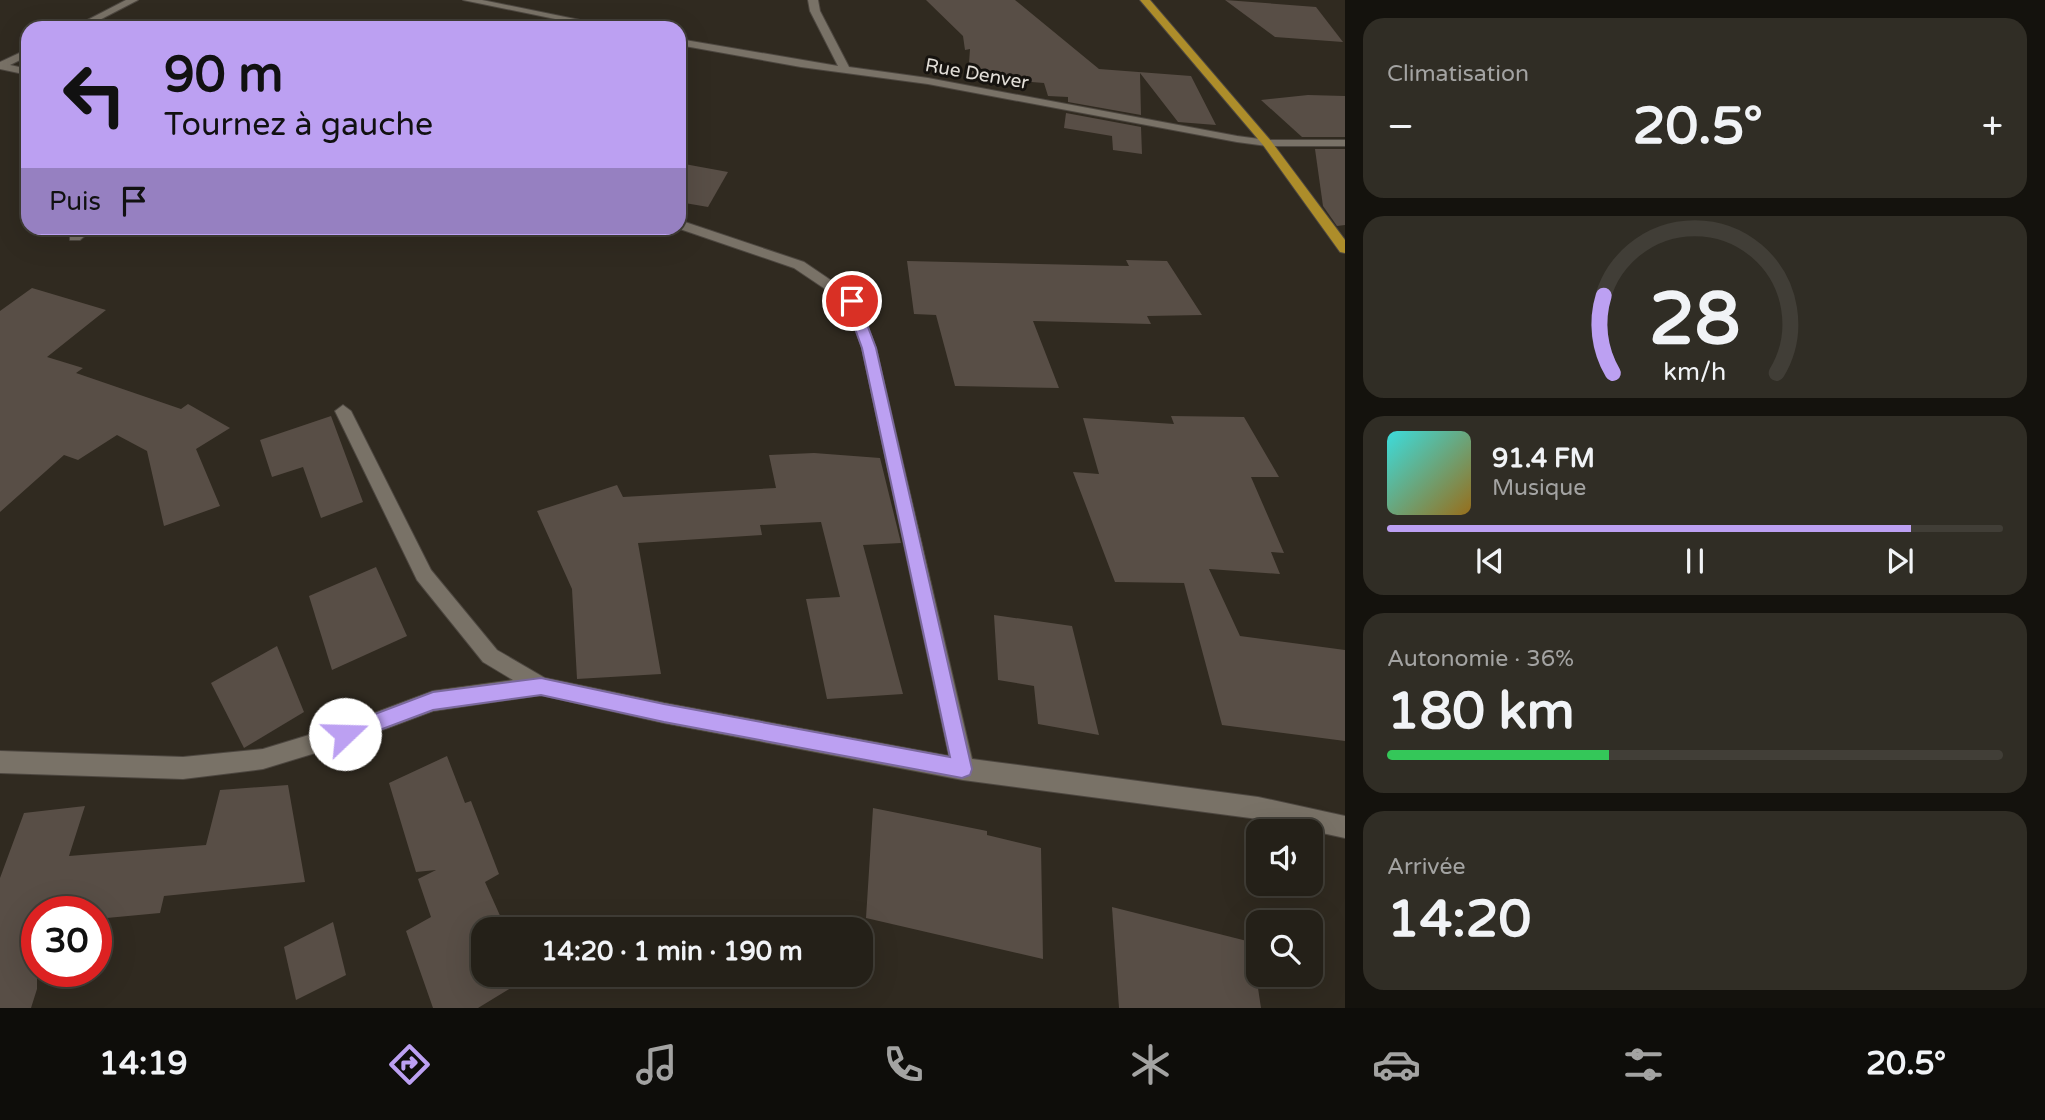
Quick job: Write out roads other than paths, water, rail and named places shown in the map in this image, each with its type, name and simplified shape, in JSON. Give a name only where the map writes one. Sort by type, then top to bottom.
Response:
[{"type":"main road","points":[[1145,0],[1268,143],[1345,249]]},
{"type":"street","points":[[91,21],[133,0]]},
{"type":"street","points":[[468,0],[578,21]]},
{"type":"street","points":[[813,0],[815,11],[845,69]]},
{"type":"street","name":"Rue Denver","points":[[686,43],[801,64],[928,81],[1268,143],[1345,143]]},
{"type":"street","points":[[1,66],[21,56]]},
{"type":"street","points":[[1,66],[21,70]]},
{"type":"street","points":[[686,226],[799,265],[852,301],[869,348],[962,769]]},
{"type":"street","points":[[343,411],[424,575],[490,656],[541,686],[664,713],[962,769],[1258,808],[1345,827]]},
{"type":"street","points":[[0,762],[183,768],[263,759],[345,734],[433,701],[541,686]]}]
